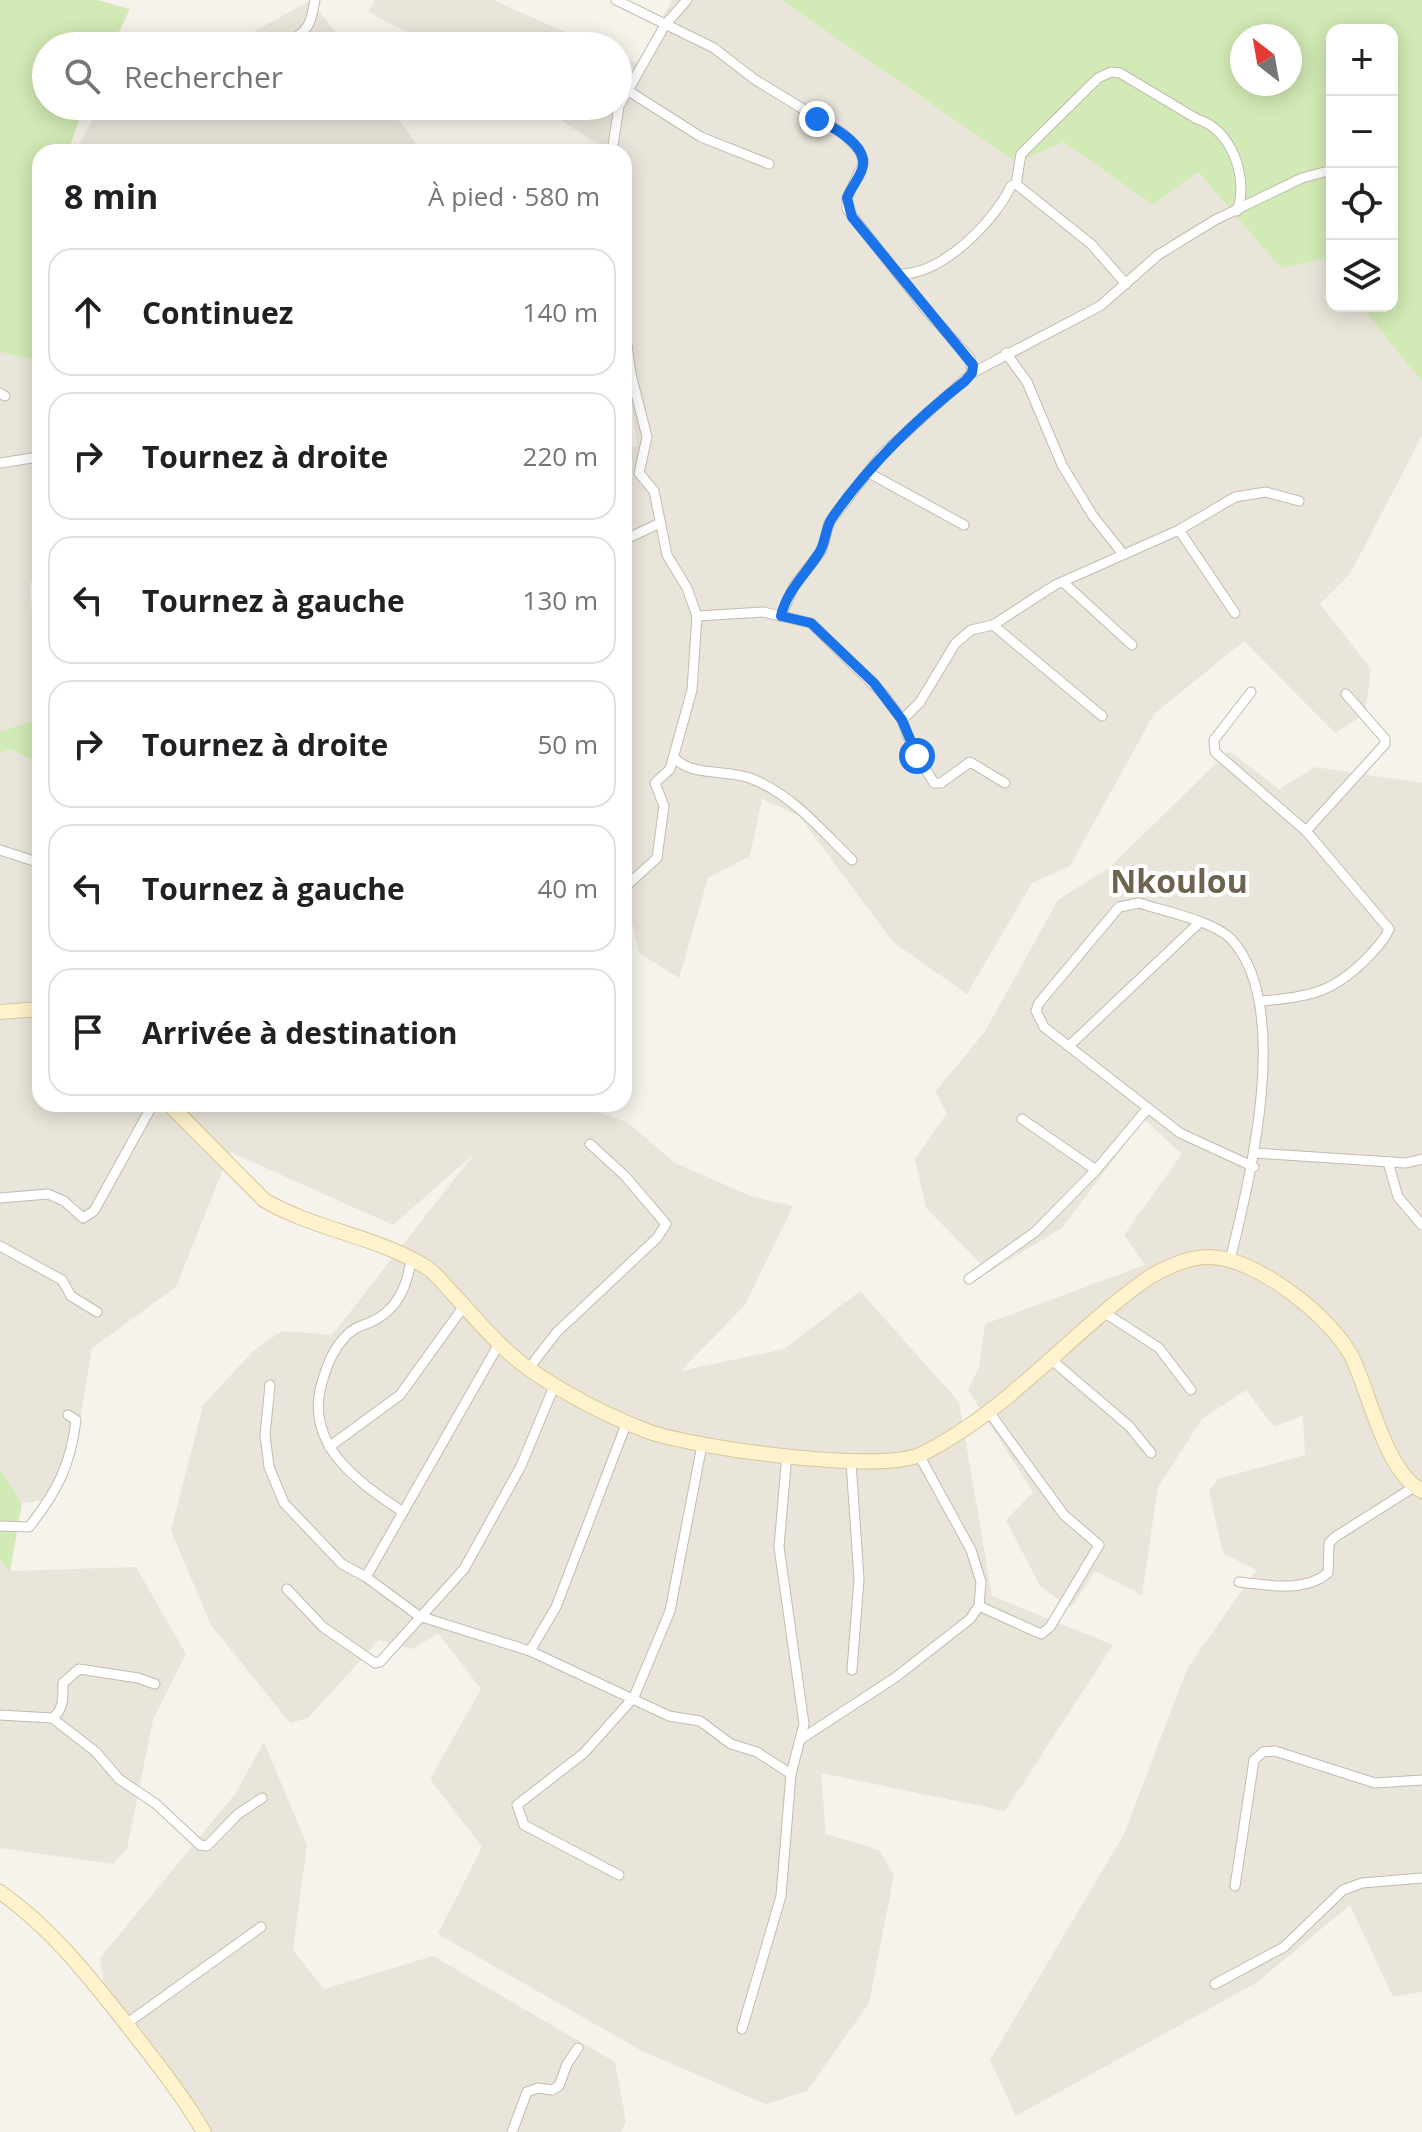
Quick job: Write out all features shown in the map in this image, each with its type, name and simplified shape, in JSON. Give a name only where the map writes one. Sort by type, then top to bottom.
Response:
[{"type":"street","points":[[306,32],[311,26],[315,0]]},
{"type":"street","points":[[616,0],[714,48],[754,79],[849,140],[864,162],[847,198],[847,209],[927,311],[970,358],[972,373]]},
{"type":"street","points":[[632,81],[665,25],[687,0]]},
{"type":"street","points":[[1016,184],[1021,154],[1098,78],[1111,72],[1120,73],[1209,123],[1223,136],[1241,182],[1242,194],[1237,211]]},
{"type":"street","points":[[632,93],[701,137],[769,164]]},
{"type":"street","points":[[612,144],[614,120]]},
{"type":"street","points":[[781,616],[794,586],[822,550],[829,523],[910,426],[972,373],[1100,306],[1182,239],[1302,178],[1326,172]]},
{"type":"street","points":[[899,274],[923,268],[970,240],[1001,205],[1011,186],[1016,184]]},
{"type":"street","points":[[1016,184],[1091,244],[1126,284]]},
{"type":"street","points":[[1006,353],[1027,382],[1062,465],[1093,516],[1123,554]]},
{"type":"street","points":[[632,378],[647,437],[639,473],[654,491],[658,524],[672,566],[687,588],[697,616],[695,676],[670,769],[655,783],[664,806],[657,858],[632,881]]},
{"type":"street","points":[[0,463],[32,458]]},
{"type":"street","points":[[869,473],[964,525]]},
{"type":"street","points":[[902,720],[920,702],[958,641],[971,630],[993,625],[1063,582],[1179,530],[1248,493],[1266,492],[1299,501]]},
{"type":"street","points":[[632,536],[658,524]]},
{"type":"street","points":[[1179,530],[1235,613]]},
{"type":"street","points":[[1063,582],[1132,645]]},
{"type":"street","points":[[697,616],[763,612],[805,620],[817,627],[874,683],[902,720],[911,745],[934,783],[941,783],[970,762],[1005,783]]},
{"type":"street","points":[[993,625],[1102,716]]},
{"type":"street","points":[[1251,692],[1214,740],[1215,752],[1306,831],[1389,929],[1351,975],[1323,991],[1304,998],[1262,1001]]},
{"type":"street","points":[[1306,831],[1385,744],[1385,739],[1346,694]]},
{"type":"street","points":[[674,757],[687,769],[723,770],[767,787],[801,809],[852,860]]},
{"type":"street","points":[[0,850],[32,860]]},
{"type":"street","points":[[1230,1260],[1254,1167],[1262,1001],[1256,980],[1232,940],[1221,930],[1139,903],[1119,907],[1036,1011],[1044,1027],[1180,1133],[1254,1167]]},
{"type":"street","points":[[1069,1046],[1199,923]]},
{"type":"street","points":[[0,1012],[32,1010]]},
{"type":"street","points":[[969,1279],[1035,1232],[1096,1170],[1148,1108]]},
{"type":"street","points":[[0,1198],[48,1194],[64,1201],[83,1218],[88,1216],[94,1211],[149,1112]]},
{"type":"street","points":[[177,1112],[264,1200],[284,1212],[411,1258],[431,1270],[499,1344],[529,1368],[627,1422],[702,1445],[851,1462],[894,1462],[919,1455],[989,1412],[1053,1361],[1128,1292],[1169,1267],[1209,1257],[1230,1260],[1273,1282],[1335,1331],[1353,1359],[1400,1473],[1418,1489],[1335,1537],[1329,1543],[1328,1573],[1319,1580],[1284,1586],[1239,1582]]},
{"type":"street","points":[[1022,1119],[1096,1170]]},
{"type":"street","points":[[529,1368],[557,1332],[657,1238],[666,1224],[625,1176],[590,1144]]},
{"type":"street","points":[[1255,1153],[1388,1162],[1422,1159]]},
{"type":"street","points":[[1388,1162],[1398,1197],[1422,1225]]},
{"type":"street","points":[[0,1246],[62,1280],[71,1296],[97,1312]]},
{"type":"street","points":[[403,1512],[362,1485],[329,1447],[317,1412],[330,1356],[352,1330],[385,1314],[404,1292],[411,1258]]},
{"type":"street","points":[[329,1447],[400,1395],[464,1306]]},
{"type":"street","points":[[1105,1313],[1159,1348],[1191,1390]]},
{"type":"street","points":[[366,1577],[499,1344]]},
{"type":"street","points":[[1053,1361],[1129,1426],[1151,1453]]},
{"type":"street","points":[[287,1589],[323,1627],[375,1663],[386,1657],[419,1616],[464,1569],[521,1466],[555,1384]]},
{"type":"street","points":[[270,1385],[265,1435],[269,1467],[284,1503],[342,1564],[366,1577],[419,1616],[530,1651],[669,1716],[700,1721],[731,1744],[757,1752],[791,1774]]},
{"type":"street","points":[[979,1606],[1041,1634],[1046,1632],[1099,1545],[1064,1515],[989,1412]]},
{"type":"street","points":[[0,1526],[29,1527],[52,1493],[71,1461],[76,1420],[68,1415]]},
{"type":"street","points":[[530,1651],[556,1607],[627,1422]]},
{"type":"street","points":[[619,1875],[524,1825],[517,1805],[584,1753],[634,1697],[670,1611],[702,1445]]},
{"type":"street","points":[[742,2029],[781,1896],[791,1774],[804,1724],[779,1547],[787,1454]]},
{"type":"street","points":[[801,1739],[896,1677],[970,1619],[979,1606],[981,1582],[971,1550],[919,1455]]},
{"type":"street","points":[[851,1462],[859,1579],[852,1670]]},
{"type":"street","points":[[52,1718],[58,1714],[62,1704],[63,1683],[79,1669],[155,1684]]},
{"type":"street","points":[[0,1715],[52,1718],[96,1752],[119,1779],[156,1804],[200,1845],[207,1846],[215,1841],[238,1814],[262,1798]]},
{"type":"street","points":[[1235,1886],[1254,1760],[1263,1752],[1275,1751],[1375,1783],[1422,1780]]},
{"type":"street","points":[[1215,1984],[1284,1947],[1343,1890],[1362,1883],[1422,1878]]},
{"type":"street","points":[[0,1892],[33,1915],[59,1941],[126,2024],[204,2132]]},
{"type":"street","points":[[126,2024],[261,1927]]},
{"type":"street","points":[[512,2132],[527,2092],[538,2088],[552,2090],[559,2086],[567,2064],[578,2048]]},
{"type":"shaded area","points":[[311,0],[335,32],[253,32]]},
{"type":"shaded area","points":[[375,0],[493,0],[565,32],[407,32],[368,12]]},
{"type":"shaded area","points":[[672,0],[781,0],[1017,163],[1063,142],[1153,205],[1198,172],[1281,267],[1323,259],[1326,263],[1326,312],[1366,312],[1422,382],[1422,436],[1350,574],[1320,604],[1371,669],[1365,714],[1335,733],[1244,641],[1154,714],[1070,866],[1032,883],[967,994],[893,942],[799,816],[762,799],[750,856],[708,878],[679,978],[639,953],[632,922],[632,447],[637,446],[632,405],[632,144],[598,144],[561,120],[632,120],[632,61],[638,64]]},
{"type":"shaded area","points":[[92,120],[399,120],[416,144],[79,144]]},
{"type":"shaded area","points":[[0,352],[32,359],[32,721],[0,731]]},
{"type":"shaded area","points":[[10,749],[32,760],[32,1112],[597,1112],[627,1122],[675,1163],[753,1197],[793,1206],[745,1305],[681,1371],[784,1349],[860,1291],[959,1402],[992,1596],[1113,1645],[1005,1811],[821,1773],[826,1834],[879,1850],[894,1875],[869,2003],[807,2091],[766,2104],[640,2050],[438,1934],[482,1847],[430,1779],[481,1689],[438,1633],[413,1649],[379,1640],[308,1718],[290,1723],[211,1625],[171,1531],[203,1405],[254,1350],[282,1331],[332,1335],[474,1154],[393,1225],[230,1152],[176,1287],[92,1348],[78,1432],[49,1500],[22,1503],[0,1469],[0,754]]},
{"type":"shaded area","points":[[1229,751],[1279,789],[1315,767],[1422,783],[1422,1992],[1393,1997],[1350,1905],[1256,1983],[1016,2116],[990,2060],[1124,1834],[1187,1669],[1256,1570],[1223,1553],[1209,1491],[1218,1479],[1305,1455],[1303,1415],[1274,1427],[1246,1390],[1202,1419],[1158,1487],[1142,1595],[1095,1571],[1071,1608],[1040,1586],[1006,1520],[1033,1492],[968,1390],[979,1367],[985,1324],[1145,1265],[1124,1235],[1182,1154],[1144,1119],[1062,1228],[989,1272],[926,1208],[915,1159],[947,1113],[935,1092],[984,1033],[1058,900],[1110,867]]},
{"type":"shaded area","points":[[0,1560],[11,1571],[136,1567],[186,1654],[153,1720],[127,1849],[113,1864],[0,1848]]},
{"type":"shaded area","points":[[264,1742],[307,1845],[293,1950],[324,1989],[433,1956],[615,2062],[626,2122],[621,2132],[196,2132],[105,1991],[100,1958],[235,1794]]},
{"type":"green space","points":[[0,0],[97,0],[130,9],[119,32],[32,32],[32,120],[79,120],[71,144],[32,144],[32,359],[0,352]]},
{"type":"green space","points":[[781,0],[1422,0],[1422,382],[1366,312],[1398,312],[1398,24],[1326,24],[1326,263],[1323,259],[1281,268],[1198,172],[1153,205],[1063,142],[1017,163]]},
{"type":"green space","points":[[32,721],[32,760],[10,749],[0,754],[0,731]]},
{"type":"green space","points":[[0,1469],[22,1503],[10,1571],[0,1560]]},
{"type":"district","name":"Nkoulou","points":[[1179,880]]},
{"type":"route","points":[[817,119],[844,134],[862,156],[863,168],[847,198],[847,209],[857,226],[884,254],[973,365],[972,373],[965,381],[910,426],[882,454],[836,512],[829,523],[822,550],[794,586],[781,616],[805,620],[817,627],[828,642],[841,650],[874,683],[902,720],[917,756]]}]
